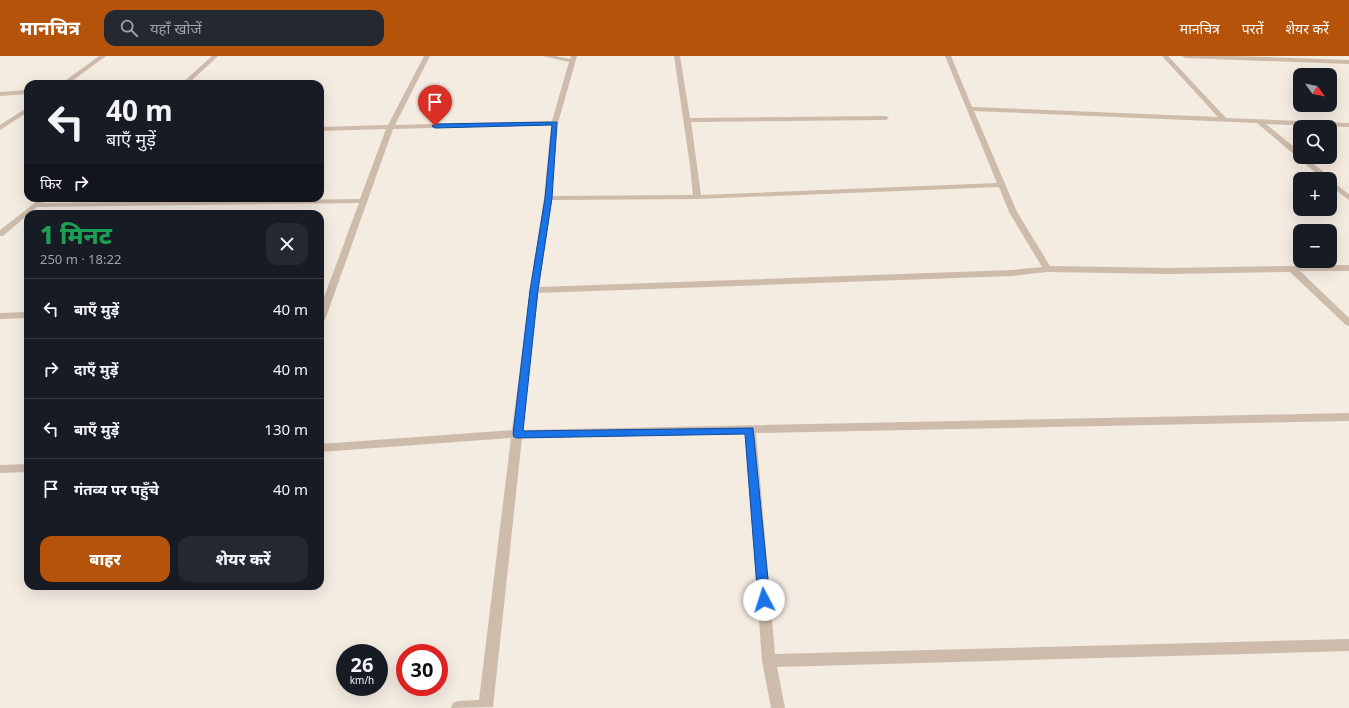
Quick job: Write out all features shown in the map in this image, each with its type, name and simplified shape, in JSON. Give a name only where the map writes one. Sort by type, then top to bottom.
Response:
[{"type":"street","points":[[70,80],[103,56]]},
{"type":"street","points":[[188,80],[214,56]]},
{"type":"street","points":[[324,301],[364,201],[390,128],[426,56]]},
{"type":"street","points":[[458,708],[486,708],[534,290],[548,198],[555,123],[573,58],[546,56]]},
{"type":"street","points":[[676,56],[694,166],[697,197]]},
{"type":"street","points":[[948,56],[1013,212],[1047,269]]},
{"type":"street","points":[[1165,56],[1224,120]]},
{"type":"street","points":[[1185,56],[1349,62]]},
{"type":"street","points":[[0,94],[24,92]]},
{"type":"street","points":[[970,109],[1349,125]]},
{"type":"street","points":[[0,128],[24,112]]},
{"type":"street","points":[[687,120],[886,118]]},
{"type":"street","points":[[1259,121],[1293,151]]},
{"type":"street","points":[[324,130],[555,123]]},
{"type":"street","points":[[1309,164],[1318,172]]},
{"type":"street","points":[[548,198],[697,197],[1001,185]]},
{"type":"street","points":[[1337,188],[1349,198]]},
{"type":"street","points":[[324,201],[364,201]]},
{"type":"street","points":[[29,210],[39,202]]},
{"type":"street","points":[[35,205],[282,202]]},
{"type":"street","points":[[0,234],[24,214]]},
{"type":"street","points":[[534,290],[1012,273],[1047,269],[1169,272],[1349,268]]},
{"type":"street","points":[[1292,269],[1349,323]]},
{"type":"street","points":[[0,316],[24,315]]},
{"type":"street","points":[[324,448],[517,434],[1349,416]]},
{"type":"street","points":[[750,430],[769,661],[778,708]]},
{"type":"street","points":[[0,470],[24,468]]},
{"type":"street","points":[[769,661],[1349,645]]},
{"type":"route","points":[[435,126],[555,123],[548,198],[534,290],[517,434],[750,430],[764,600]]}]
